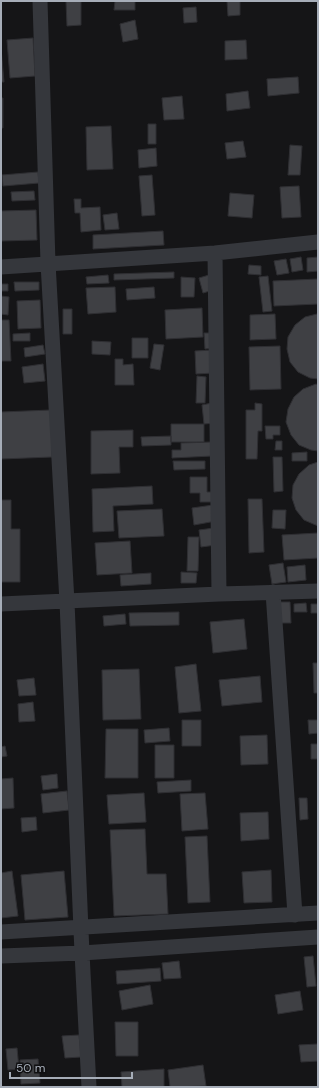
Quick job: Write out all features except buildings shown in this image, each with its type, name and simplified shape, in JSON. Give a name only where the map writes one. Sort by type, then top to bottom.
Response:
[{"type":"street","points":[[40,1],[48,263],[67,602],[89,1087]]},
{"type":"street","points":[[1,267],[215,252],[318,242]]},
{"type":"street","points":[[215,252],[219,594]]},
{"type":"street","points":[[1,604],[318,591]]},
{"type":"street","points":[[273,592],[295,914]]},
{"type":"street","points":[[1,932],[318,913]]},
{"type":"street","points":[[1,956],[82,953],[318,937]]}]
